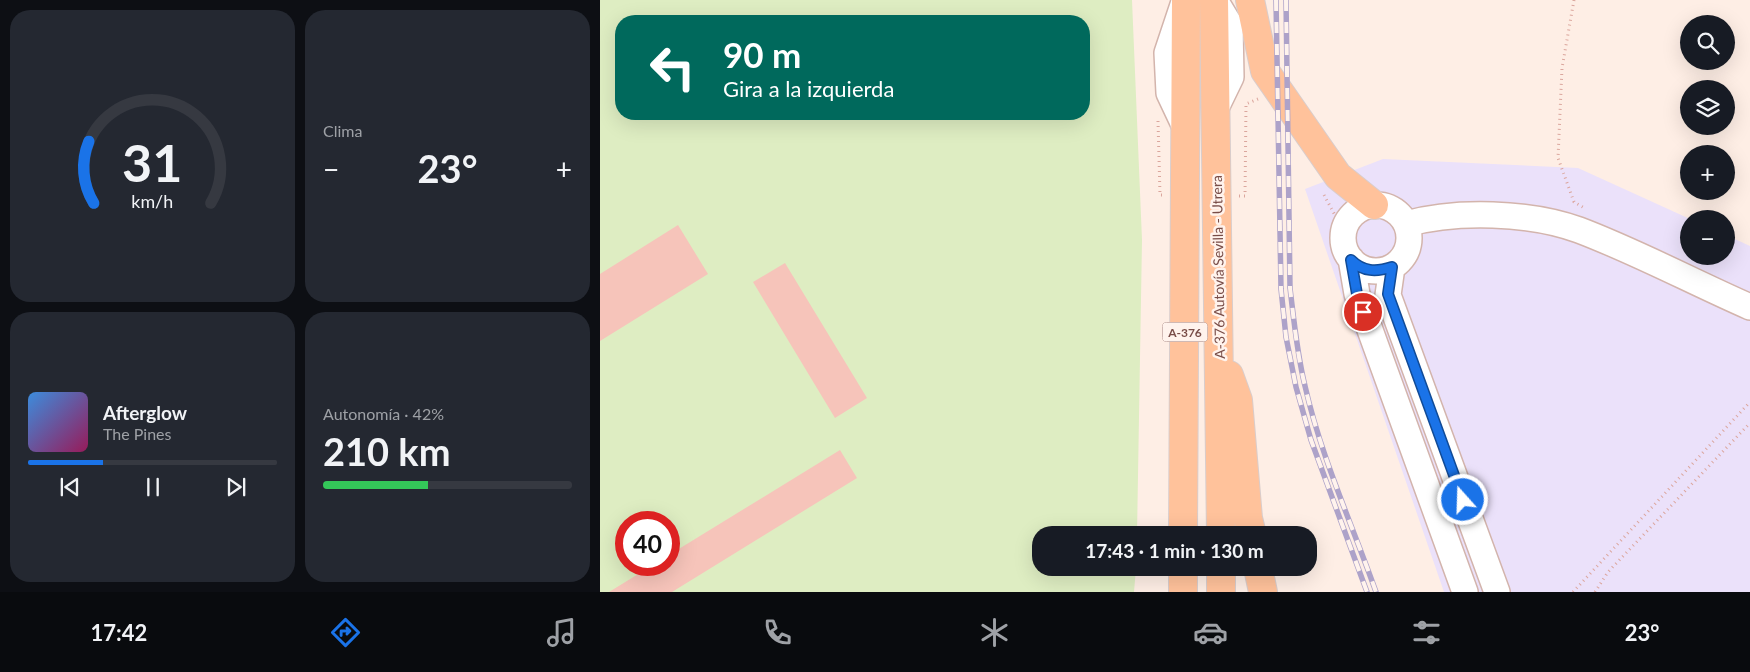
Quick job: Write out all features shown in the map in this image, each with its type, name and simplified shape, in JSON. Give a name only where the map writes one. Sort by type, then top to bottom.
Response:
[{"type":"main road","name":"A-376","points":[[1184,526],[1185,0]]},
{"type":"main road","name":"A-376 Autovía Sevilla - Utrera","points":[[1214,0],[1221,526]]},
{"type":"main road","points":[[1250,0],[1265,71],[1338,176],[1374,205]]},
{"type":"main road","points":[[1220,352],[1238,400],[1251,526]]},
{"type":"main road","points":[[1183,576],[1183,592]]},
{"type":"main road","points":[[1221,576],[1221,592]]},
{"type":"main road","points":[[1260,576],[1263,592]]},
{"type":"street","points":[[1351,260],[1366,270],[1382,270],[1392,267],[1406,251],[1408,234],[1406,224],[1390,208],[1374,205],[1362,208],[1353,214],[1344,230],[1343,245],[1351,260],[1357,294],[1465,592]]},
{"type":"street","points":[[1406,224],[1420,220],[1465,216],[1496,216],[1538,220],[1578,230],[1750,307]]},
{"type":"street","points":[[1392,267],[1388,294],[1497,592]]},
{"type":"street","points":[[1442,528],[1470,518]]},
{"type":"path","points":[[1574,0],[1562,68],[1558,158],[1574,202],[1590,212]]},
{"type":"path","points":[[1239,196],[1245,196],[1246,104],[1263,97]]},
{"type":"path","points":[[1158,120],[1160,195]]},
{"type":"path","points":[[1574,592],[1750,402]]},
{"type":"path","points":[[1595,592],[1608,572],[1750,423]]},
{"type":"shaded area","points":[[1383,159],[1578,168],[1680,214],[1680,265],[1735,265],[1735,239],[1750,246],[1750,592],[1444,592],[1305,189]]},
{"type":"green space","points":[[600,0],[1132,0],[1142,240],[1137,526],[1032,526],[1032,576],[1135,576],[1134,592],[600,592]]},
{"type":"building","points":[[678,225],[708,274],[600,341],[600,274]]},
{"type":"building","points":[[785,263],[867,398],[835,418],[753,282]]},
{"type":"building","points":[[840,450],[857,478],[672,592],[609,592],[635,576],[680,576],[680,548]]},
{"type":"railway","points":[[1276,0],[1281,289],[1286,337],[1296,387],[1311,440],[1367,592]]},
{"type":"railway","points":[[1286,0],[1290,288],[1298,350],[1302,374],[1319,439],[1376,592]]},
{"type":"route","points":[[1363,312],[1357,294],[1351,260],[1366,270],[1382,270],[1392,267],[1388,294],[1463,500]]}]
